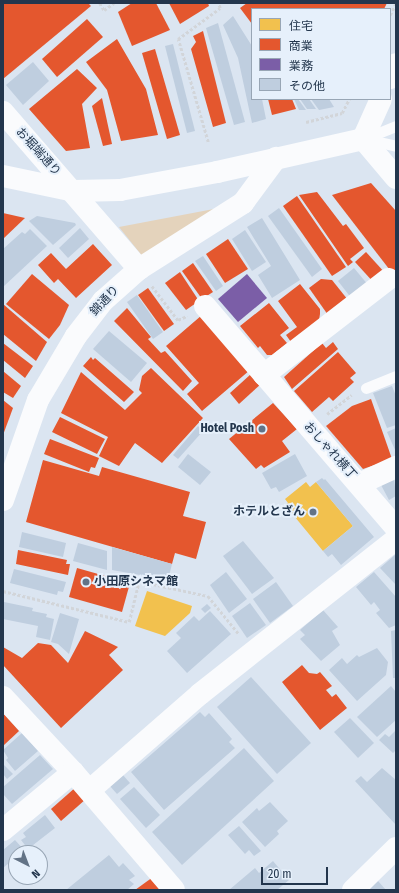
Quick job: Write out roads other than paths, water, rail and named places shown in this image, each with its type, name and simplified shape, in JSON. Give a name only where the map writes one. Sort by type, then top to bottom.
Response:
[{"type":"street","points":[[391,76],[396,64]]},
{"type":"street","points":[[363,138],[381,100]]},
{"type":"street","name":"お堀端通り","points":[[3,112],[74,191],[143,275]]},
{"type":"street","points":[[3,176],[74,191],[120,190],[276,158],[363,138]]},
{"type":"street","points":[[363,138],[396,178]]},
{"type":"street","name":"錦通り","points":[[3,500],[38,400],[56,367],[76,336],[103,301],[143,275],[244,203],[276,158]]},
{"type":"street","points":[[264,375],[388,279]]},
{"type":"street","name":"おしゃれ横丁","points":[[205,306],[396,528]]},
{"type":"street","points":[[359,484],[396,467]]},
{"type":"street","points":[[90,790],[253,652],[396,539]]},
{"type":"street","points":[[3,697],[90,790],[174,890]]},
{"type":"street","points":[[3,830],[73,772]]},
{"type":"street","points":[[353,890],[396,848]]},
{"type":"lane","points":[[363,138],[396,126]]},
{"type":"lane","points":[[363,138],[396,146]]},
{"type":"lane","points":[[366,388],[396,376]]},
{"type":"place","name":"Hotel Posh","points":[[262,429]]},
{"type":"place","name":"ホテルとざん","points":[[313,512]]},
{"type":"place","name":"小田原シネマ館","points":[[86,582]]}]
